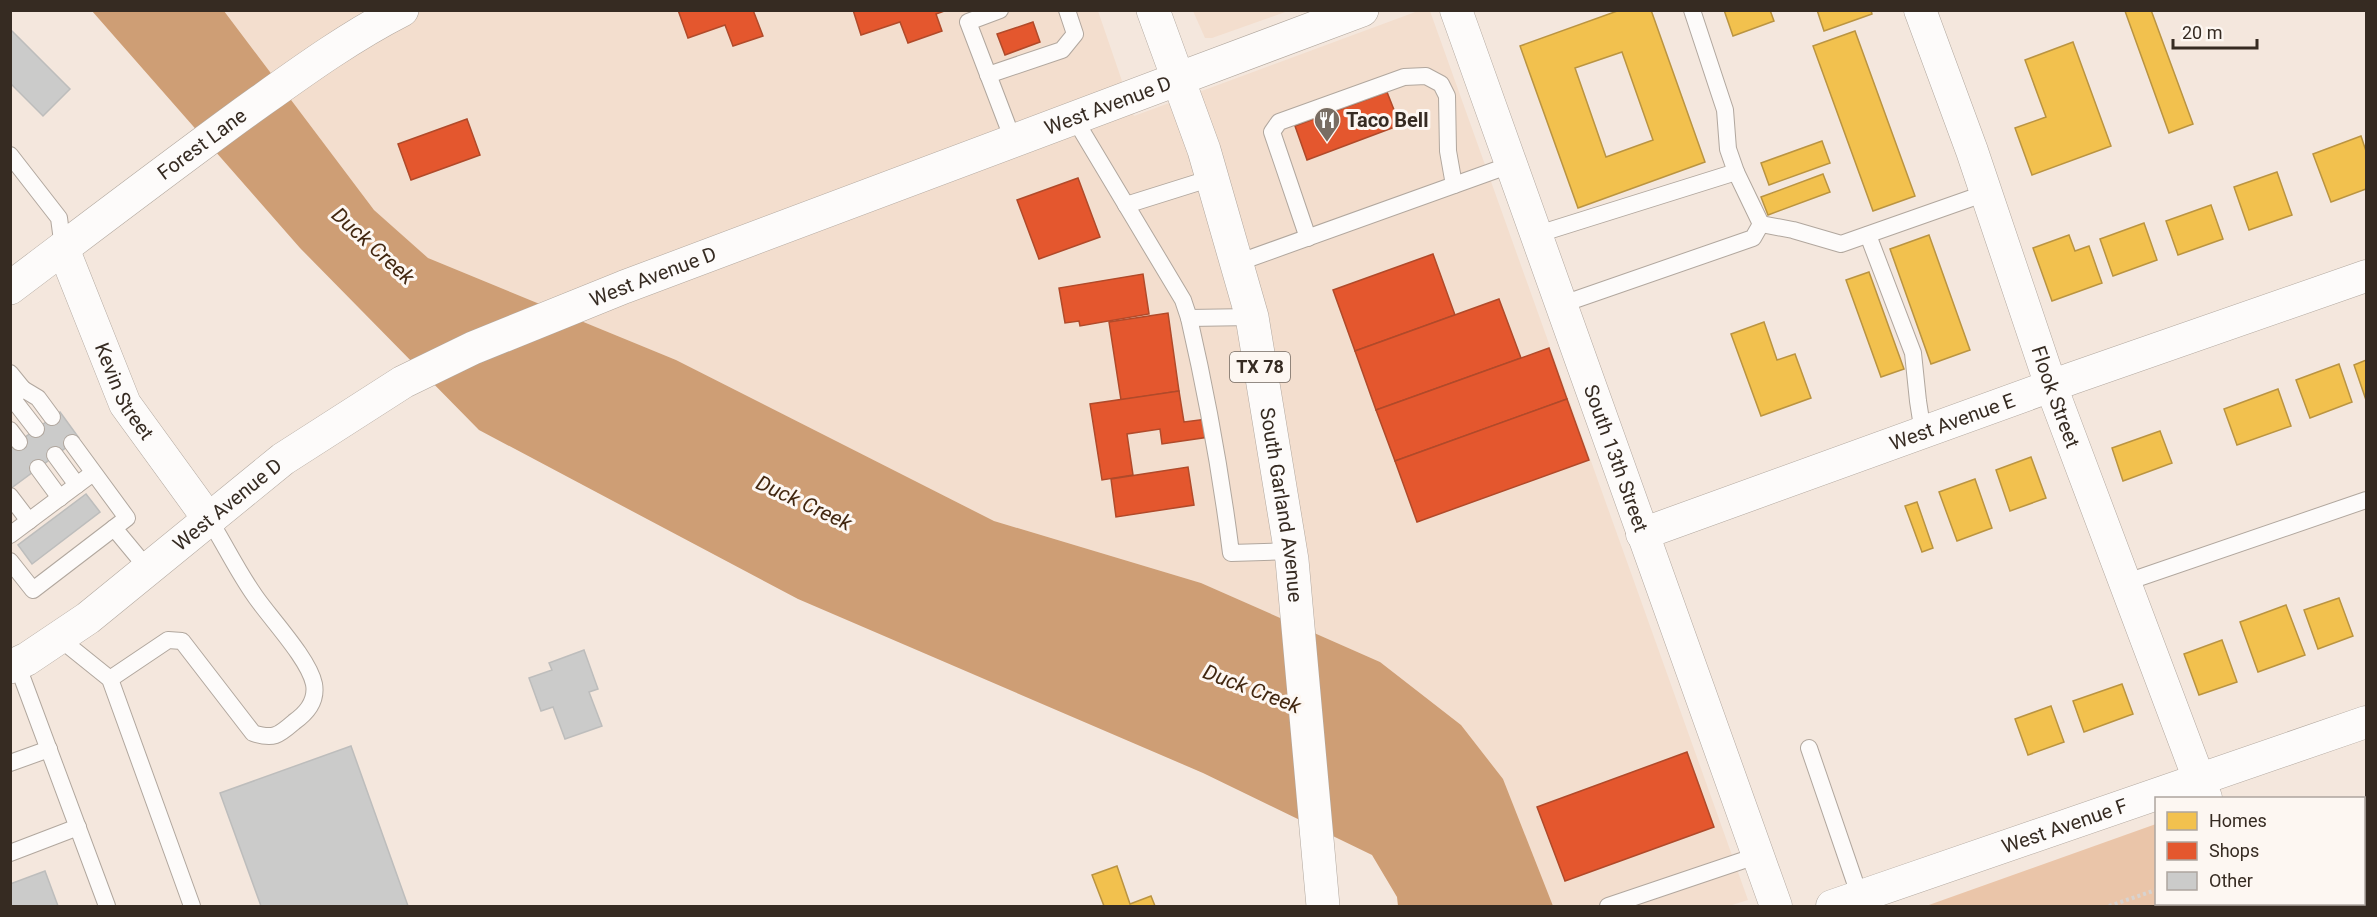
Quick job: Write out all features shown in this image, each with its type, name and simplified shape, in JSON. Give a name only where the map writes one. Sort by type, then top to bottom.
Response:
[{"type":"main road","name":"Forest Lane","points":[[10,288],[171,166],[310,66],[337,47],[402,10]]},
{"type":"main road","name":"South Garland Avenue","points":[[1153,10],[1212,178],[1252,317],[1292,555],[1320,849],[1320,902]]},
{"type":"main road","name":"West Avenue D","points":[[14,666],[87,618],[283,459],[403,382],[472,348],[624,287],[1362,10]]},
{"type":"street","name":"South 13th Street","points":[[1456,10],[1776,906]]},
{"type":"street","name":"Flook Street","points":[[1920,10],[1986,193],[2051,386],[2202,789]]},
{"type":"street","name":"Kevin Street","points":[[63,248],[125,404],[210,520]]},
{"type":"street","name":"West Avenue E","points":[[1642,534],[2051,386],[2367,276]]},
{"type":"street","name":"West Avenue F","points":[[2177,797],[2202,789],[2367,722]]},
{"type":"street","name":"West Avenue F","points":[[1846,902],[2155,804]]},
{"type":"lane","points":[[1000,10],[968,22],[1013,140]]},
{"type":"lane","points":[[988,75],[1062,50],[1075,34],[1067,10]]},
{"type":"lane","points":[[1692,10],[1725,110],[1728,149],[1736,172],[1761,224]]},
{"type":"lane","points":[[1308,238],[1272,132],[1279,122],[1404,77],[1426,76],[1441,84],[1447,96],[1448,151],[1454,185]]},
{"type":"lane","points":[[1074,118],[1183,300],[1189,318],[1214,435],[1231,553],[1292,555]]},
{"type":"lane","points":[[10,154],[59,218],[63,248]]},
{"type":"lane","points":[[1237,263],[1510,165]]},
{"type":"lane","points":[[1535,235],[1736,172]]},
{"type":"lane","points":[[1126,205],[1212,178]]},
{"type":"lane","points":[[1761,224],[1841,244],[1986,193]]},
{"type":"lane","points":[[1560,305],[1753,238],[1761,224]]},
{"type":"lane","points":[[1868,235],[1913,353],[1923,433]]},
{"type":"lane","points":[[1189,318],[1252,317]]},
{"type":"lane","points":[[10,373],[15,395],[36,429]]},
{"type":"lane","points":[[15,395],[38,398],[52,417]]},
{"type":"lane","points":[[10,561],[33,590],[127,518],[72,443]]},
{"type":"lane","points":[[55,455],[77,485]]},
{"type":"lane","points":[[38,468],[60,498]]},
{"type":"lane","points":[[10,496],[16,527],[60,498],[93,472]]},
{"type":"lane","points":[[2124,583],[2367,500]]},
{"type":"lane","points":[[110,680],[168,640],[176,640],[183,642],[253,733],[271,737],[279,734],[303,716],[312,703],[314,686],[309,670],[253,593],[210,520]]},
{"type":"lane","points":[[114,528],[148,569]]},
{"type":"lane","points":[[59,638],[110,680],[192,906]]},
{"type":"lane","points":[[14,666],[49,748],[107,906]]},
{"type":"lane","points":[[10,763],[49,748]]},
{"type":"lane","points":[[1809,748],[1846,902]]},
{"type":"lane","points":[[10,853],[78,827]]},
{"type":"lane","points":[[1608,906],[1759,855]]},
{"type":"path","points":[[2109,906],[2155,891]]},
{"type":"shaded area","points":[[1193,10],[1288,11],[1212,38],[1205,38]]},
{"type":"shaded area","points":[[224,11],[1098,11],[1134,116],[1418,11],[1430,11],[1748,900],[1729,906],[1553,906],[1380,662],[1201,583],[994,521],[676,360],[428,258],[374,210]]},
{"type":"shaded area","points":[[2155,824],[2155,905],[2299,906],[1926,906]]},
{"type":"water","name":"Duck Creek","points":[[92,11],[224,11],[374,210],[428,258],[676,360],[994,521],[1201,583],[1380,662],[1461,725],[1503,779],[1553,906],[1398,906],[1397,897],[1372,855],[1203,773],[798,599],[479,430],[300,248]]},
{"type":"building: Homes","points":[[1620,10],[1651,10],[1705,162],[1578,208],[1520,46]],"holes":[[[1622,52],[1653,140],[1606,157],[1575,68]]]},
{"type":"building: Homes","points":[[1724,10],[1770,10],[1774,21],[1733,36]]},
{"type":"building: Homes","points":[[1817,10],[1871,10],[1872,14],[1824,31]]},
{"type":"building: Homes","points":[[2151,10],[2193,124],[2169,133],[2125,11]]},
{"type":"building: Homes","points":[[1855,31],[1915,196],[1873,211],[1813,46]]},
{"type":"building: Homes","points":[[2073,42],[2111,146],[2032,175],[2015,128],[2046,117],[2025,60]]},
{"type":"building: Homes","points":[[2361,136],[2366,151],[2366,189],[2331,202],[2313,154]]},
{"type":"building: Homes","points":[[1822,141],[1830,163],[1769,185],[1761,163]]},
{"type":"building: Homes","points":[[2277,172],[2292,215],[2249,230],[2234,187]]},
{"type":"building: Homes","points":[[1823,174],[1830,192],[1768,215],[1761,197]]},
{"type":"building: Homes","points":[[2211,205],[2223,239],[2178,255],[2166,221]]},
{"type":"building: Homes","points":[[2144,223],[2157,260],[2113,276],[2100,239]]},
{"type":"building: Homes","points":[[1929,235],[1970,350],[1931,364],[1890,249]]},
{"type":"building: Homes","points":[[2069,235],[2075,251],[2089,246],[2102,283],[2052,301],[2033,248]]},
{"type":"building: Homes","points":[[1869,272],[1904,369],[1881,377],[1846,280]]},
{"type":"building: Homes","points":[[1764,322],[1777,360],[1795,354],[1811,398],[1761,416],[1731,334]]},
{"type":"building: Homes","points":[[2366,360],[2366,400],[2354,365]]},
{"type":"building: Homes","points":[[2339,364],[2352,402],[2310,418],[2296,380]]},
{"type":"building: Homes","points":[[2278,389],[2291,426],[2237,445],[2224,409]]},
{"type":"building: Homes","points":[[2160,431],[2172,463],[2123,481],[2112,448]]},
{"type":"building: Homes","points":[[2031,457],[2046,498],[2010,511],[1996,470]]},
{"type":"building: Homes","points":[[1975,479],[1992,528],[1957,541],[1939,492]]},
{"type":"building: Homes","points":[[1917,502],[1933,548],[1922,552],[1905,506]]},
{"type":"building: Homes","points":[[2339,598],[2353,636],[2318,649],[2304,610]]},
{"type":"building: Homes","points":[[2286,605],[2305,655],[2258,672],[2240,622]]},
{"type":"building: Homes","points":[[2222,640],[2237,682],[2199,695],[2184,654]]},
{"type":"building: Homes","points":[[2122,684],[2133,714],[2084,732],[2073,701]]},
{"type":"building: Homes","points":[[2051,706],[2064,742],[2028,755],[2015,719]]},
{"type":"building: Homes","points":[[1117,866],[1130,904],[1151,896],[1155,906],[1104,906],[1092,875]]},
{"type":"building: Shops","points":[[678,10],[753,10],[763,36],[733,46],[725,25],[688,38]]},
{"type":"building: Shops","points":[[853,10],[947,10],[936,14],[942,31],[908,43],[900,22],[861,35]]},
{"type":"building: Shops","points":[[1033,22],[1040,42],[1005,55],[997,34]]},
{"type":"building: Shops","name":"Taco Bell","points":[[1387,92],[1400,125],[1307,160],[1295,126]]},
{"type":"building: Shops","points":[[467,119],[480,155],[411,180],[398,144]]},
{"type":"building: Shops","points":[[1078,178],[1100,237],[1039,259],[1017,200]]},
{"type":"building: Shops","points":[[1433,254],[1455,315],[1355,351],[1333,290]]},
{"type":"building: Shops","points":[[1143,274],[1149,314],[1080,326],[1079,321],[1065,323],[1059,288]]},
{"type":"building: Shops","points":[[1499,299],[1521,358],[1376,410],[1355,351]]},
{"type":"building: Shops","points":[[1168,313],[1179,391],[1121,400],[1109,322]]},
{"type":"building: Shops","points":[[1549,348],[1567,399],[1395,461],[1376,410]]},
{"type":"building: Shops","points":[[1179,391],[1184,422],[1207,419],[1209,437],[1162,444],[1160,429],[1127,434],[1133,475],[1102,480],[1090,404]]},
{"type":"building: Shops","points":[[1567,399],[1589,460],[1417,522],[1395,461]]},
{"type":"building: Shops","points":[[1188,467],[1194,505],[1116,517],[1111,479]]},
{"type":"building: Shops","points":[[1687,752],[1714,827],[1565,881],[1537,807]]},
{"type":"building: Other","points":[[10,29],[70,89],[43,116],[10,83]]},
{"type":"building: Other","points":[[60,412],[79,438],[10,489],[10,448]]},
{"type":"building: Other","points":[[86,494],[100,512],[32,564],[18,545]]},
{"type":"building: Other","points":[[584,650],[598,689],[589,692],[602,726],[565,739],[553,707],[541,711],[529,678],[552,670],[549,663]]},
{"type":"building: Other","points":[[351,746],[408,906],[261,906],[220,793]]},
{"type":"building: Other","points":[[45,871],[58,906],[10,906],[10,884]]},
{"type":"place","name":"Taco Bell","points":[[1327,143]]}]
